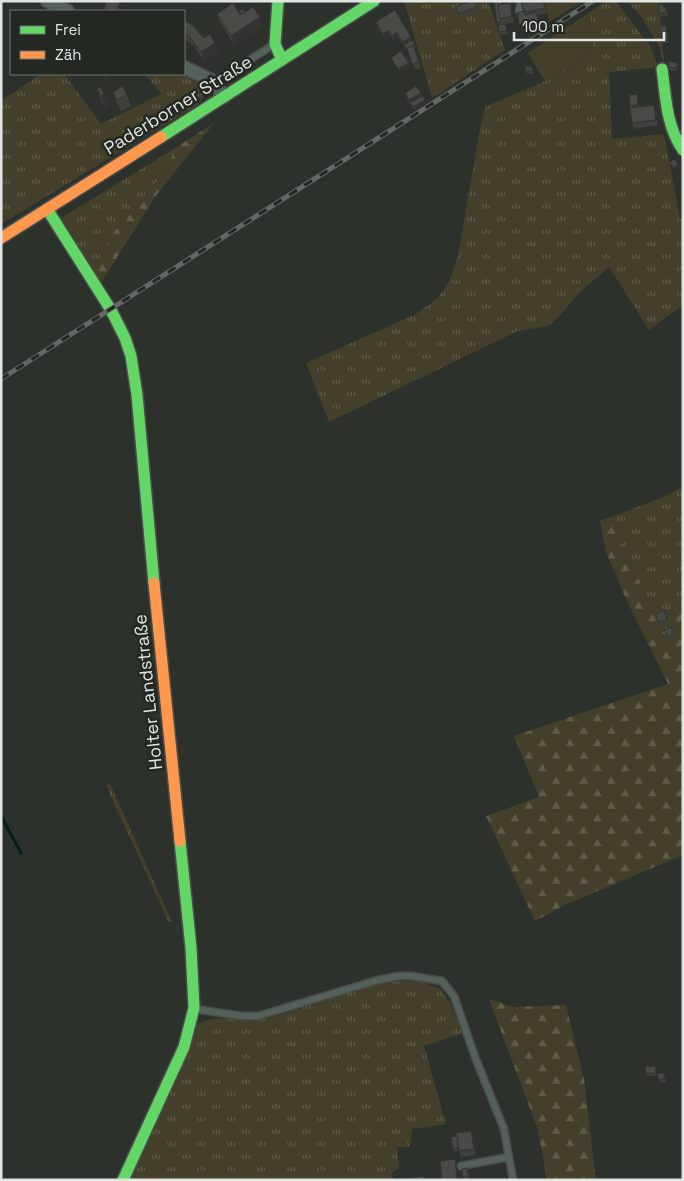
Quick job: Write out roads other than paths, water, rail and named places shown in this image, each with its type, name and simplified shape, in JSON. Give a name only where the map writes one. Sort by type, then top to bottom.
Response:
[{"type":"street","points":[[47,1],[66,10]]},
{"type":"street","points":[[278,1],[275,44],[282,60]]},
{"type":"street","name":"Paderborner Straße","points":[[1,238],[374,1]]},
{"type":"street","points":[[185,67],[215,82],[224,97]]},
{"type":"street","points":[[662,68],[671,131],[683,150]]},
{"type":"street","name":"Holter Landstraße","points":[[47,209],[111,310],[125,338],[131,356],[138,405],[163,675],[190,929],[194,1008],[184,1047],[123,1180]]},
{"type":"lane","points":[[519,11],[521,1]]},
{"type":"lane","points":[[215,82],[275,44]]},
{"type":"lane","points":[[194,1008],[241,1016],[258,1016],[378,980],[399,976],[412,976],[442,982],[454,996],[504,1129],[513,1180]]},
{"type":"lane","points":[[461,1166],[509,1157]]},
{"type":"waterway","points":[[1,816],[21,853]]},
{"type":"railway","points":[[1,379],[593,1]]}]
